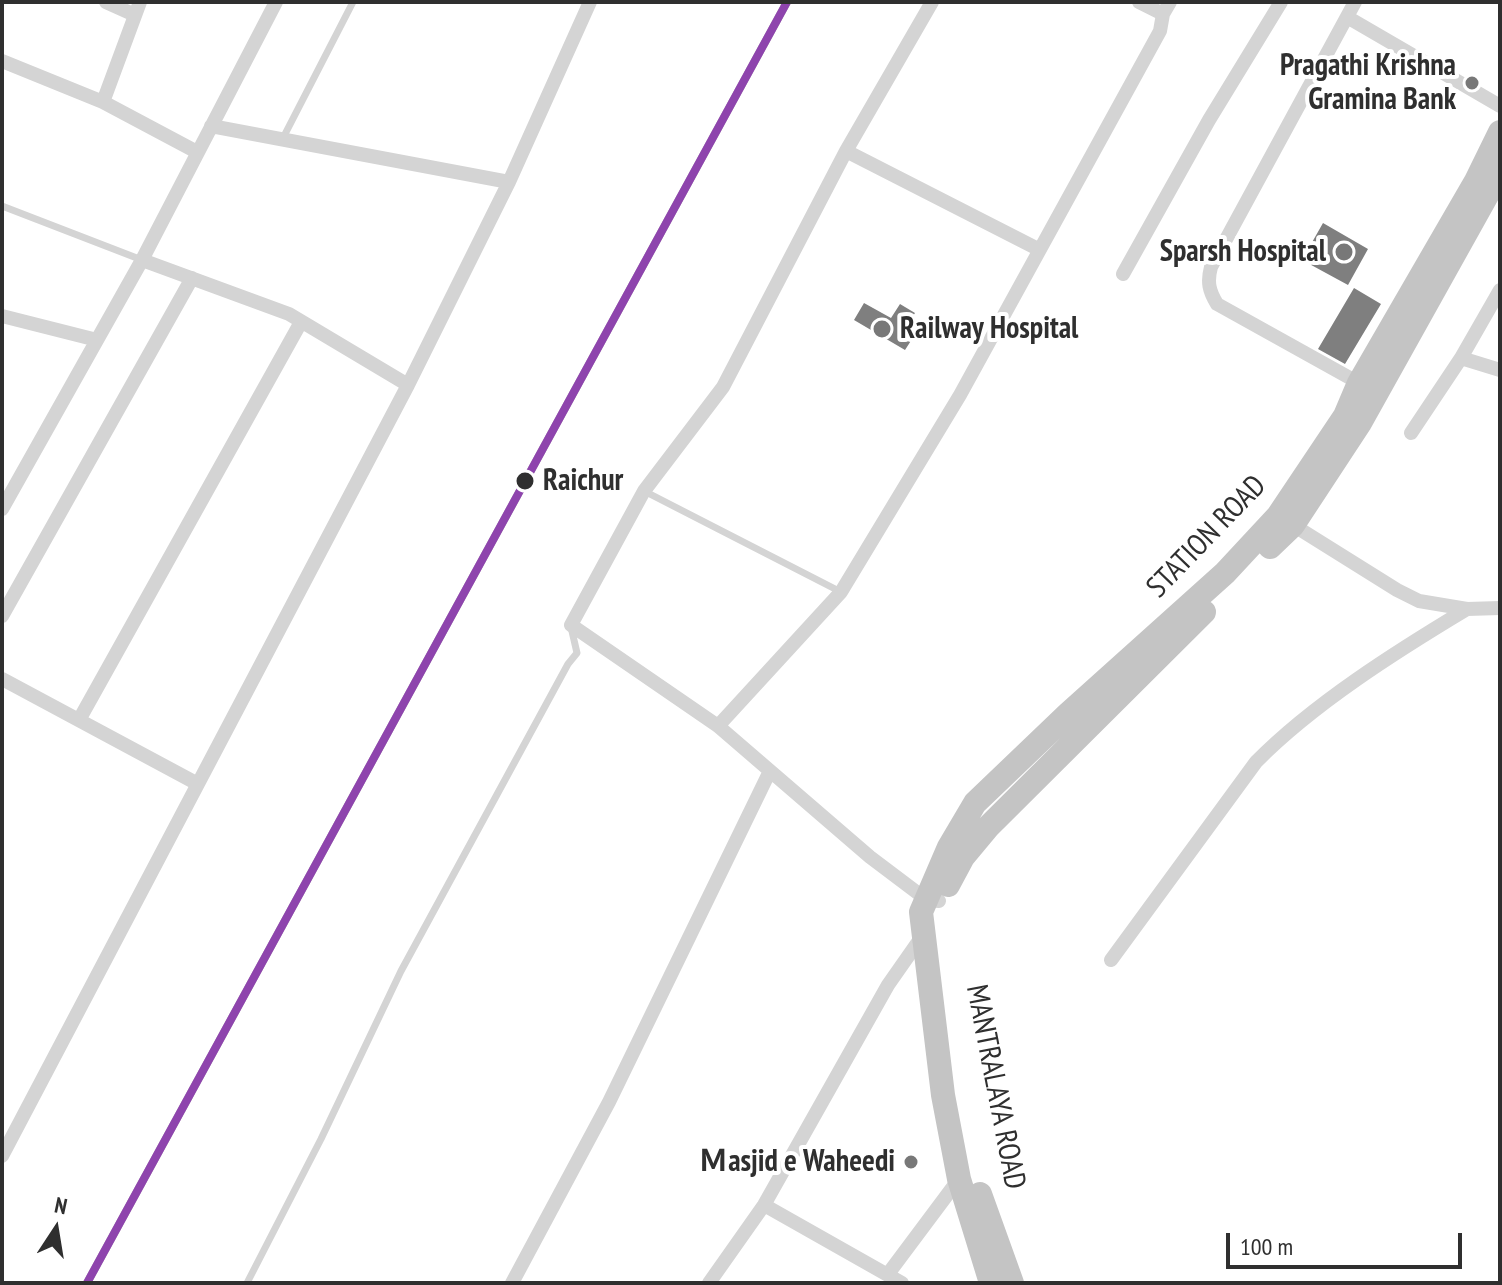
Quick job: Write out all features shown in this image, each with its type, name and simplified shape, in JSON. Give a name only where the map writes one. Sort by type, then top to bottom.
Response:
[{"type":"highway","name":"STATION ROAD","points":[[933,900],[949,847],[975,803],[1068,714],[1225,573],[1278,516],[1345,416],[1359,383],[1476,181],[1500,132]]},
{"type":"highway","name":"STATION ROAD","points":[[933,900],[988,827],[1293,525],[1360,423],[1497,185]]},
{"type":"highway","name":"MANTRALAYA ROAD","points":[[933,900],[921,912],[943,1095],[959,1179],[991,1283]]},
{"type":"highway","name":"MANTRALAYA ROAD","points":[[933,900],[962,1117],[974,1179],[1012,1283]]},
{"type":"street","points":[[103,102],[138,8],[106,2]]},
{"type":"street","points":[[2,509],[142,260],[276,2]]},
{"type":"street","points":[[2,1156],[408,385],[509,182],[590,2]]},
{"type":"street","points":[[932,2],[846,151],[723,387],[644,491],[571,625],[718,726],[870,857],[933,900]]},
{"type":"street","points":[[718,726],[841,592],[960,395],[1160,31],[1167,8],[1139,2]]},
{"type":"street","points":[[1123,274],[1209,120],[1281,2]]},
{"type":"street","points":[[1355,2],[1211,267],[1208,279],[1210,292],[1217,304],[1359,383]]},
{"type":"street","points":[[1347,17],[1500,106]]},
{"type":"street","points":[[2,61],[103,102],[197,152]]},
{"type":"street","points":[[211,126],[509,182]]},
{"type":"street","points":[[846,151],[1038,249]]},
{"type":"street","points":[[142,260],[254,300],[301,322],[408,385]]},
{"type":"street","points":[[2,616],[192,278]]},
{"type":"street","points":[[1411,433],[1461,358],[1500,290]]},
{"type":"street","points":[[2,316],[97,340]]},
{"type":"street","points":[[79,720],[301,322]]},
{"type":"street","points":[[1461,358],[1500,370]]},
{"type":"street","points":[[1293,525],[1419,601],[1467,609],[1500,608]]},
{"type":"street","points":[[1111,960],[1256,762],[1277,741],[1308,716],[1467,609]]},
{"type":"street","points":[[2,679],[196,783]]},
{"type":"street","points":[[512,1283],[609,1102],[769,773]]},
{"type":"street","points":[[709,1283],[764,1205],[888,985],[923,935]]},
{"type":"street","points":[[888,1274],[959,1179]]},
{"type":"street","points":[[764,1205],[902,1283]]},
{"type":"lane","points":[[283,138],[353,2]]},
{"type":"lane","points":[[2,206],[142,260]]},
{"type":"lane","points":[[644,491],[841,592]]},
{"type":"lane","points":[[247,1283],[321,1139],[401,971],[568,664],[577,653],[571,625]]},
{"type":"building","points":[[1323,223],[1368,249],[1348,285],[1302,260]]},
{"type":"building","points":[[1354,288],[1381,304],[1345,364],[1318,349]]},
{"type":"building","points":[[864,303],[891,318],[900,304],[915,313],[906,327],[916,333],[905,350],[854,320]]},
{"type":"railway","points":[[87,1283],[787,2]]},
{"type":"transit line","points":[[87,1283],[787,2]]},
{"type":"place","name":"Pragathi Krishna Gramina Bank","points":[[1472,83]]},
{"type":"place","name":"Sparsh Hospital","points":[[1344,252]]},
{"type":"place","name":"Railway Hospital","points":[[882,329]]},
{"type":"place","name":"Raichur","points":[[525,481]]},
{"type":"place","name":"Ｍasjid e Waheedi","points":[[911,1162]]}]
